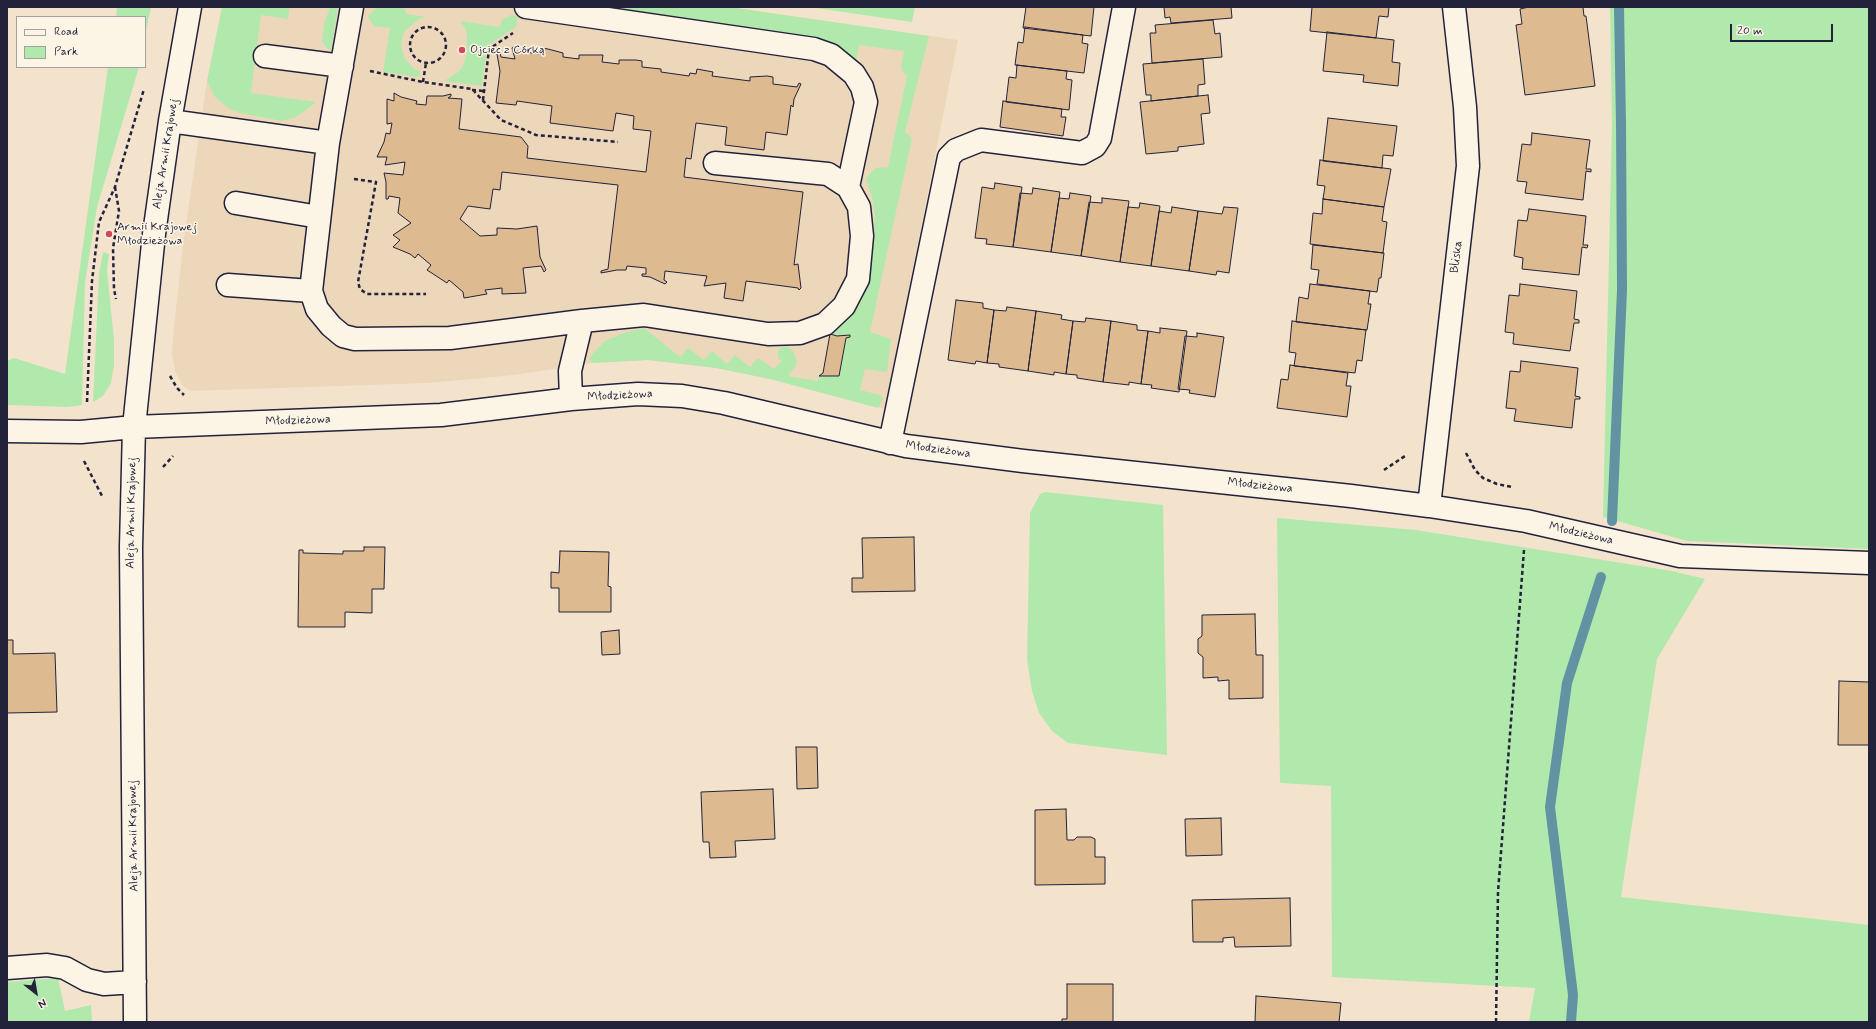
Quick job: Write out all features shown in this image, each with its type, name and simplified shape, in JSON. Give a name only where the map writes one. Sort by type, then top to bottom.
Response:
[{"type":"street","name":"Aleja Armii Krajowej","points":[[136,1022],[131,547],[134,427],[154,234],[170,121],[190,7]]},
{"type":"street","points":[[352,7],[328,143],[311,291],[317,309],[331,326],[342,336],[356,339],[450,338],[582,321],[644,315],[768,334],[800,333],[825,324],[844,306],[858,279],[862,236],[859,207],[848,187],[828,174],[715,163]]},
{"type":"street","points":[[526,7],[814,49],[831,55],[854,74],[862,86],[866,102],[848,187]]},
{"type":"street","points":[[890,443],[948,157],[956,150],[981,140],[1082,153],[1095,146],[1100,138],[1124,7]]},
{"type":"street","name":"Bliska","points":[[1429,506],[1468,166],[1465,107],[1454,7]]},
{"type":"street","points":[[265,56],[342,66]]},
{"type":"street","points":[[170,121],[328,143]]},
{"type":"street","points":[[236,203],[319,218]]},
{"type":"street","points":[[228,286],[311,291]]},
{"type":"street","points":[[571,399],[570,371],[582,321]]},
{"type":"street","name":"Młodzieżowa","points":[[7,430],[81,432],[134,427],[441,415],[571,399],[638,394],[682,396],[724,403],[890,443],[1023,461],[1351,496],[1429,506],[1526,521],[1680,556],[1869,563]]},
{"type":"street","points":[[7,968],[47,965],[65,968],[87,980],[104,984],[135,982]]},
{"type":"path","points":[[430,27],[437,29],[443,34],[446,41],[446,49],[444,56],[438,61],[431,64],[426,63],[416,60],[410,46],[411,38],[415,32],[422,28],[430,27]]},
{"type":"path","points":[[483,101],[489,48],[519,29]]},
{"type":"path","points":[[423,82],[426,63]]},
{"type":"path","points":[[342,66],[423,82],[484,91]]},
{"type":"path","points":[[85,408],[87,404],[92,281],[99,222],[115,187],[146,82]]},
{"type":"path","points":[[472,90],[501,120],[521,130],[536,134],[618,142]]},
{"type":"path","points":[[324,176],[376,182],[358,282],[360,289],[367,294],[426,294]]},
{"type":"path","points":[[115,187],[119,211],[113,248],[113,269],[114,288],[118,304]]},
{"type":"path","points":[[1464,447],[1468,458],[1483,478],[1497,484],[1519,488]]},
{"type":"path","points":[[1378,471],[1384,470],[1396,463],[1408,452]]},
{"type":"path","points":[[161,471],[164,464],[176,455]]},
{"type":"path","points":[[1496,1022],[1498,892],[1526,521]]},
{"type":"shaded area","points":[[222,7],[729,7],[958,40],[885,409],[770,379],[716,368],[648,360],[593,363],[514,375],[429,383],[190,391],[182,385],[175,371],[172,354],[174,326],[184,238],[207,81]]},
{"type":"green space","points":[[117,7],[151,7],[146,31],[146,16],[116,16]]},
{"type":"green space","points":[[222,7],[290,7],[288,19],[261,15],[251,93],[316,102],[296,117],[282,121],[240,113],[230,109],[215,97],[207,81]]},
{"type":"green space","points":[[330,7],[338,7],[331,51],[322,41],[324,24]]},
{"type":"green space","points":[[377,7],[404,7],[406,14],[427,17],[419,19],[407,29],[403,34],[401,46],[405,59],[414,69],[420,71],[419,77],[383,72],[390,28],[374,26],[370,20],[368,16]]},
{"type":"green space","points":[[601,7],[729,7],[929,36],[905,132],[912,138],[870,332],[891,339],[887,372],[865,369],[860,390],[880,395],[883,399],[878,408],[770,379],[716,368],[648,360],[593,363],[589,359],[605,341],[621,334],[644,328],[680,357],[688,348],[704,360],[712,351],[727,364],[735,355],[750,367],[758,358],[774,369],[782,361],[778,358],[778,351],[780,348],[786,346],[793,351],[797,361],[795,367],[788,376],[818,381],[819,376],[839,376],[846,338],[850,337],[850,335],[837,336],[830,334],[841,326],[860,304],[869,283],[875,217],[873,201],[866,179],[876,168],[888,167],[907,76],[901,67],[904,51],[859,45],[856,60],[844,49],[828,41]]},
{"type":"green space","points":[[809,7],[915,7],[912,22]]},
{"type":"green space","points":[[1610,7],[1869,7],[1869,549],[1687,541],[1603,517],[1612,125]]},
{"type":"green space","points":[[511,15],[518,16],[516,27],[487,46],[482,86],[444,81],[462,68],[467,54],[466,30],[460,21],[499,27],[503,19]]},
{"type":"green space","points":[[108,68],[139,68],[97,207],[85,283],[82,405],[68,407],[7,405],[7,361],[14,358],[65,374]]},
{"type":"green space","points":[[103,252],[109,254],[107,270],[114,340],[114,365],[111,383],[103,396],[93,402],[99,274]]},
{"type":"green space","points":[[1045,492],[1163,505],[1167,755],[1068,743],[1052,731],[1039,713],[1032,691],[1027,660],[1030,513],[1040,494]]},
{"type":"green space","points":[[1277,518],[1416,530],[1672,571],[1705,579],[1657,659],[1621,897],[1869,925],[1869,1022],[1529,1022],[1535,988],[1332,977],[1331,786],[1280,783]]},
{"type":"green space","points":[[58,978],[65,1011],[91,1005],[92,1022],[7,1022],[7,982]]},
{"type":"building","points":[[1026,7],[1094,7],[1091,36],[1023,28]]},
{"type":"building","points":[[1164,7],[1231,7],[1232,18],[1171,23],[1170,17],[1165,18]]},
{"type":"building","points":[[1312,7],[1389,7],[1388,17],[1379,16],[1376,38],[1310,31]]},
{"type":"building","points":[[1529,7],[1583,7],[1584,16],[1586,16],[1595,86],[1525,95],[1516,25],[1522,24],[1520,9]]},
{"type":"building","points":[[1213,20],[1215,34],[1220,33],[1222,57],[1152,63],[1150,33],[1156,33],[1155,25]]},
{"type":"building","points":[[1025,27],[1083,35],[1082,43],[1088,44],[1084,73],[1015,65],[1018,42],[1023,43]]},
{"type":"building","points":[[1327,32],[1394,40],[1392,62],[1400,63],[1398,86],[1363,82],[1364,75],[1323,71]]},
{"type":"building","points":[[514,47],[515,51],[540,54],[541,48],[548,49],[563,53],[563,57],[579,59],[579,55],[603,55],[602,62],[619,64],[619,60],[636,60],[642,61],[642,67],[661,69],[661,72],[689,76],[690,73],[696,74],[697,69],[713,72],[712,76],[750,81],[750,77],[767,76],[773,77],[773,84],[797,87],[799,83],[801,84],[794,99],[793,107],[791,105],[787,135],[766,132],[764,150],[725,145],[727,127],[696,123],[691,159],[686,158],[684,177],[803,192],[794,265],[798,264],[801,288],[799,290],[798,288],[746,281],[743,301],[724,298],[726,283],[704,286],[707,276],[665,271],[664,280],[667,282],[665,284],[650,277],[642,276],[642,274],[646,274],[646,268],[627,266],[626,270],[601,273],[601,271],[608,269],[618,185],[502,172],[500,190],[493,189],[490,209],[468,206],[460,219],[480,236],[497,235],[497,228],[517,229],[537,226],[540,257],[546,270],[544,272],[541,266],[523,268],[526,293],[502,294],[502,288],[485,290],[487,294],[464,298],[463,292],[449,280],[447,283],[427,270],[431,265],[418,254],[415,258],[410,254],[393,247],[400,240],[393,235],[411,223],[398,213],[400,198],[389,196],[388,199],[386,199],[386,182],[384,173],[403,175],[405,162],[385,165],[387,157],[377,157],[384,142],[386,133],[390,134],[392,123],[387,124],[387,99],[394,101],[394,93],[401,97],[417,101],[416,104],[426,105],[427,96],[443,96],[451,94],[448,98],[462,99],[459,129],[521,137],[528,146],[527,158],[646,172],[651,131],[633,129],[634,116],[616,113],[613,131],[550,123],[552,106],[517,101],[516,105],[496,103],[500,71],[497,54],[500,53],[501,57],[515,59],[512,48]]},
{"type":"building","points":[[1203,59],[1205,84],[1198,85],[1198,96],[1151,101],[1151,95],[1146,95],[1143,64]]},
{"type":"building","points":[[1017,65],[1067,71],[1066,79],[1072,80],[1069,110],[1006,102],[1009,77],[1016,78]]},
{"type":"building","points":[[1208,95],[1210,113],[1201,114],[1204,144],[1178,147],[1178,151],[1146,154],[1140,102]]},
{"type":"building","points":[[1003,101],[1062,109],[1061,117],[1066,117],[1063,136],[1000,127]]},
{"type":"building","points":[[1328,118],[1397,126],[1393,156],[1383,155],[1382,168],[1323,161]]},
{"type":"building","points":[[1532,133],[1590,140],[1586,169],[1591,169],[1591,172],[1586,171],[1583,200],[1525,193],[1527,182],[1517,181],[1522,144],[1531,145]]},
{"type":"building","points":[[1320,160],[1391,169],[1384,207],[1323,199],[1325,186],[1317,185]]},
{"type":"building","points":[[995,183],[1022,187],[1013,247],[986,244],[987,239],[975,238],[982,187],[994,189]]},
{"type":"building","points":[[1033,188],[1060,192],[1051,252],[1013,247],[1020,193],[1032,194]]},
{"type":"building","points":[[1070,193],[1091,196],[1081,256],[1051,252],[1059,198],[1069,199]]},
{"type":"building","points":[[1102,198],[1129,201],[1120,262],[1081,256],[1089,202],[1102,203]]},
{"type":"building","points":[[1323,199],[1384,207],[1382,221],[1387,222],[1383,253],[1310,244],[1313,213],[1322,214]]},
{"type":"building","points":[[1140,203],[1160,206],[1151,266],[1120,262],[1128,207],[1139,208]]},
{"type":"building","points":[[1172,207],[1198,211],[1189,271],[1151,266],[1159,211],[1171,213]]},
{"type":"building","points":[[1224,207],[1238,208],[1229,273],[1217,271],[1216,275],[1189,271],[1198,211],[1222,214]]},
{"type":"building","points":[[1529,209],[1586,216],[1583,245],[1588,245],[1587,248],[1582,247],[1579,275],[1522,269],[1523,258],[1514,256],[1518,220],[1527,221]]},
{"type":"building","points":[[1313,245],[1384,253],[1381,278],[1379,278],[1377,292],[1317,284],[1319,270],[1311,269]]},
{"type":"building","points":[[1310,284],[1370,291],[1368,304],[1371,304],[1367,330],[1296,322],[1299,297],[1308,299]]},
{"type":"building","points":[[1520,284],[1577,291],[1574,319],[1579,320],[1579,323],[1574,323],[1570,351],[1513,344],[1514,333],[1505,332],[1509,295],[1519,296]]},
{"type":"building","points":[[956,300],[983,303],[983,308],[994,310],[987,363],[976,361],[975,364],[948,360]]},
{"type":"building","points":[[1007,307],[1036,311],[1028,371],[999,367],[999,364],[987,363],[994,310],[1006,311]]},
{"type":"building","points":[[1036,311],[1062,315],[1061,319],[1073,321],[1066,374],[1054,372],[1054,375],[1028,371]]},
{"type":"building","points":[[1086,318],[1111,321],[1103,382],[1077,378],[1077,375],[1066,374],[1073,321],[1085,322]]},
{"type":"building","points":[[1111,321],[1137,325],[1137,330],[1148,331],[1141,384],[1129,382],[1129,385],[1103,382]]},
{"type":"building","points":[[1292,321],[1366,330],[1362,361],[1357,360],[1355,373],[1294,366],[1296,353],[1289,352]]},
{"type":"building","points":[[1160,328],[1187,331],[1179,392],[1151,388],[1152,385],[1141,384],[1148,331],[1160,333]]},
{"type":"building","points":[[1197,333],[1224,337],[1215,397],[1189,393],[1190,390],[1178,389],[1185,336],[1197,337]]},
{"type":"building","points":[[830,334],[837,336],[850,335],[850,337],[846,338],[839,376],[819,376],[823,373]]},
{"type":"building","points":[[1521,361],[1578,368],[1575,396],[1580,397],[1580,399],[1575,399],[1572,428],[1514,421],[1516,409],[1506,408],[1510,371],[1520,372]]},
{"type":"building","points":[[1290,365],[1348,373],[1346,386],[1351,386],[1347,417],[1277,408],[1281,379],[1288,380]]},
{"type":"building","points":[[914,537],[915,591],[852,592],[852,578],[863,578],[862,538]]},
{"type":"building","points":[[364,547],[385,547],[384,589],[372,589],[372,613],[345,612],[345,627],[298,627],[299,550],[303,550],[303,553],[343,554],[343,551],[364,551]]},
{"type":"building","points":[[560,551],[609,552],[608,586],[611,587],[611,612],[559,612],[559,588],[551,588],[551,572],[559,573]]},
{"type":"building","points":[[1255,614],[1256,655],[1263,655],[1263,698],[1229,699],[1229,680],[1218,681],[1218,677],[1203,678],[1203,657],[1198,653],[1198,639],[1202,636],[1202,615]]},
{"type":"building","points":[[619,630],[620,654],[602,655],[601,632]]},
{"type":"building","points":[[7,640],[13,640],[13,654],[55,653],[57,712],[7,713]]},
{"type":"building","points":[[1839,681],[1869,682],[1869,745],[1838,745]]},
{"type":"building","points":[[796,747],[817,747],[818,788],[797,789]]},
{"type":"building","points":[[773,789],[775,839],[735,841],[736,857],[710,858],[709,842],[703,842],[701,792]]},
{"type":"building","points":[[1066,809],[1067,840],[1074,840],[1077,837],[1091,837],[1095,839],[1095,857],[1105,857],[1105,884],[1035,885],[1035,810]]},
{"type":"building","points":[[1221,818],[1222,855],[1186,856],[1185,819]]},
{"type":"building","points":[[1290,898],[1291,946],[1235,947],[1234,937],[1223,938],[1223,942],[1193,942],[1192,900]]},
{"type":"building","points":[[1067,984],[1113,984],[1113,1022],[1062,1022],[1062,1019],[1067,1019]]},
{"type":"building","points":[[1256,996],[1341,1003],[1339,1022],[1255,1022]]},
{"type":"waterway","points":[[1612,521],[1622,290],[1619,7]]},
{"type":"waterway","points":[[1571,1022],[1573,995],[1550,807],[1567,683],[1601,577]]},
{"type":"place","name":"Ojciec z Córką","points":[[462,50]]},
{"type":"place","name":"Armii Krajowej Młodzieżowa","points":[[109,234]]}]
